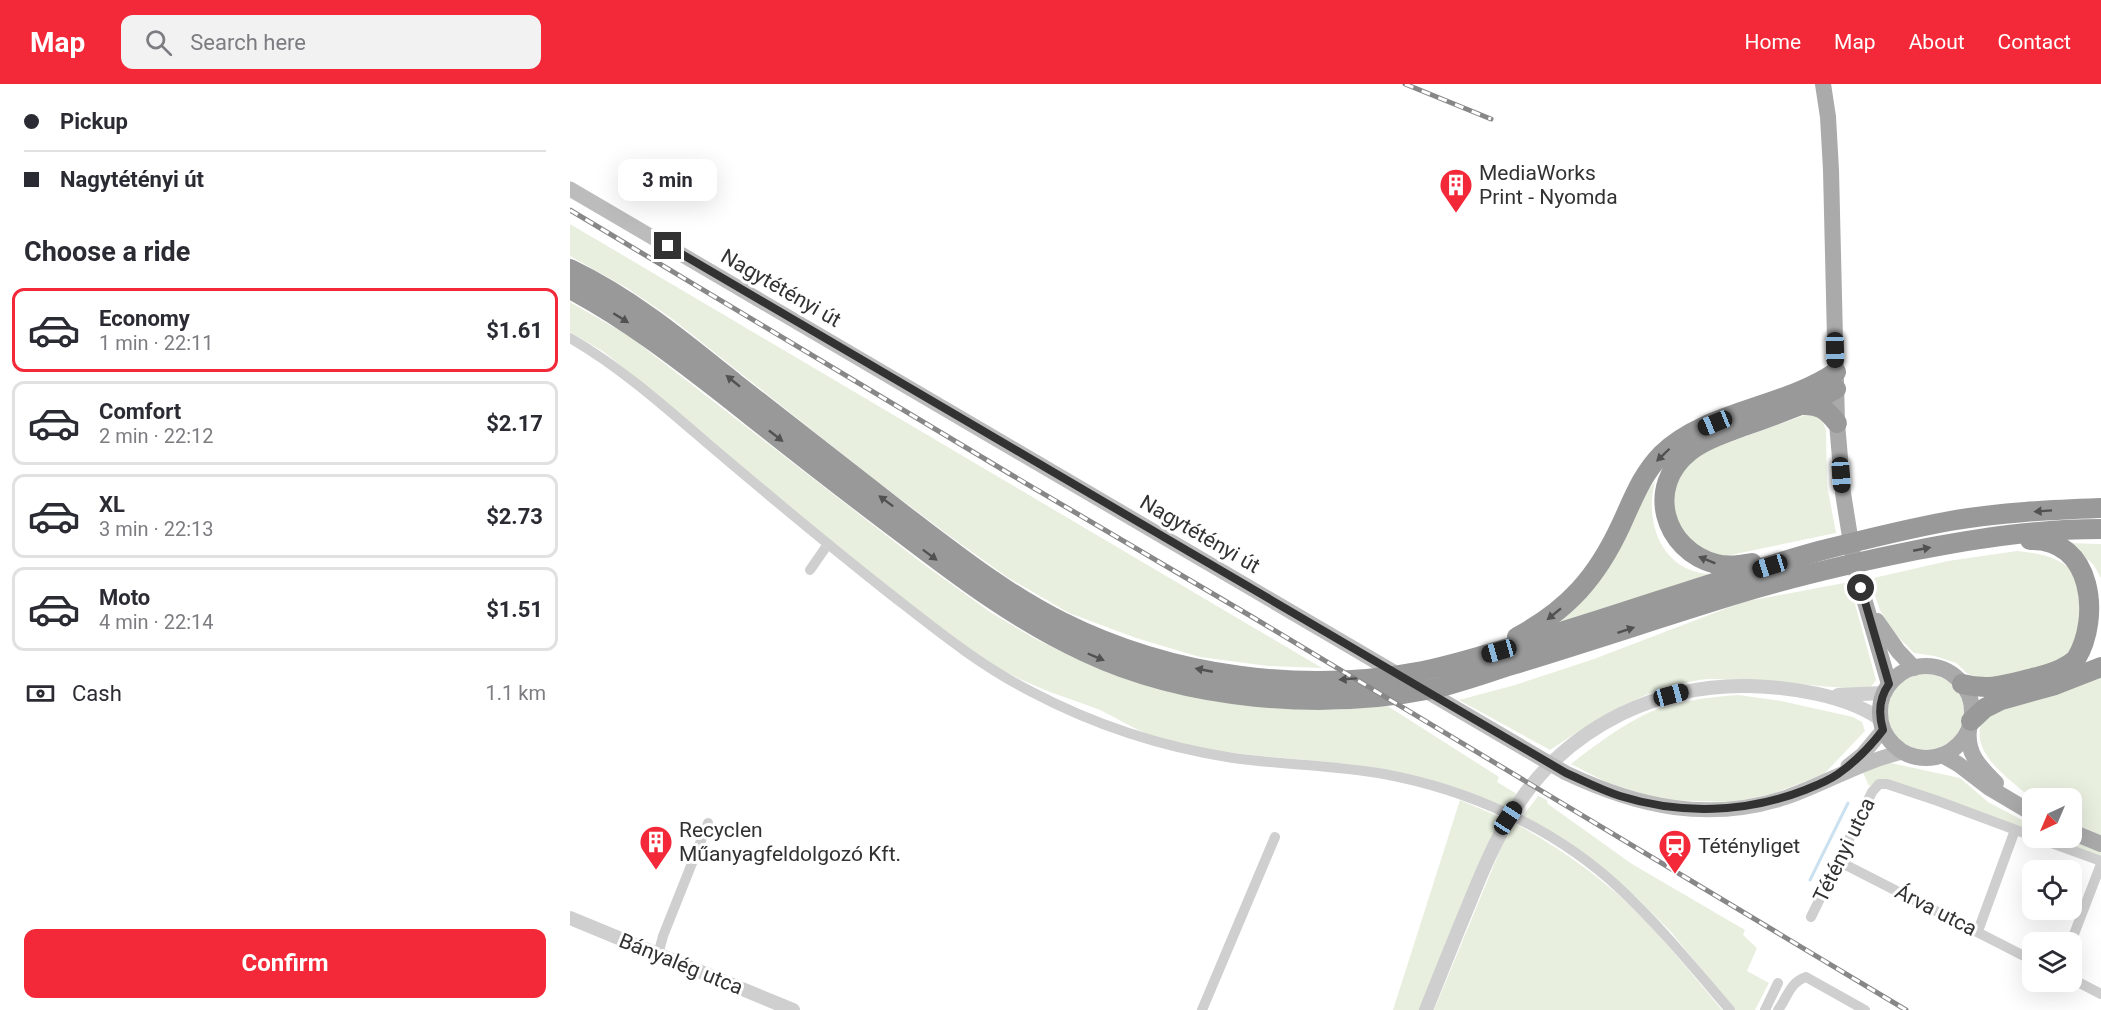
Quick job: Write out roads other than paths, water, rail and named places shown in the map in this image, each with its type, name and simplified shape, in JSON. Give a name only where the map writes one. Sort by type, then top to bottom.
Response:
[{"type":"highway","points":[[570,269],[632,305],[679,339],[962,560],[1018,598],[1088,634],[1134,651],[1199,669],[1302,681],[1350,680],[1474,664],[1817,558],[1880,536],[1952,520],[2001,514],[2101,508]]},
{"type":"highway","points":[[570,289],[595,302],[649,337],[966,582],[1022,619],[1094,657],[1148,676],[1209,690],[1271,698],[1333,699],[1434,688],[1541,624],[1570,601],[1583,587],[1609,549],[1640,483],[1655,462],[1670,448],[1697,431],[1807,396]]},
{"type":"highway","points":[[1836,381],[1716,436],[1690,451],[1678,462],[1670,476],[1664,499],[1666,518],[1675,536],[1693,554],[1705,560],[1731,566],[1817,558],[1885,556],[2011,534],[2101,529]]},
{"type":"highway","points":[[1807,396],[1837,423]]},
{"type":"highway","points":[[1959,542],[2037,540],[2062,546],[2087,567],[2096,585],[2100,603],[2096,629],[2089,644],[2077,658],[2060,670],[1993,688],[1962,684]]},
{"type":"highway","points":[[1970,725],[1984,708],[2001,700],[2055,685],[2101,667]]},
{"type":"main road","points":[[1822,84],[1828,117],[1831,170],[1837,423],[1846,525],[1886,688],[1880,710],[1882,724],[1891,742],[1903,752],[1926,758],[1942,755],[1961,742],[1970,725]]},
{"type":"main road","name":"Nagytétényi út","points":[[570,189],[1566,773],[1598,788],[1620,796],[1676,808],[1730,808],[1786,797],[1836,775],[1891,754],[1903,752]]},
{"type":"main road","points":[[1868,608],[1898,651],[1914,668]]},
{"type":"main road","points":[[1886,688],[1904,671],[1923,666],[1940,668],[1956,677],[1971,702],[1968,738],[1972,755],[1983,770],[2022,805]]},
{"type":"main road","name":"Nagytétényi út","points":[[1836,775],[1863,754],[1882,724]]},
{"type":"main road","points":[[1942,755],[1988,787],[2022,807]]},
{"type":"main road","points":[[2082,836],[2101,844]]},
{"type":"street","points":[[570,338],[623,372],[828,544],[936,630],[986,666],[1028,690],[1113,728],[1198,752],[1387,774],[1453,792],[1515,817],[1577,855],[1616,885],[1675,946],[1730,1010]]},
{"type":"street","points":[[810,570],[828,544]]},
{"type":"street","points":[[1426,1010],[1483,869],[1508,818],[1548,765],[1568,747],[1608,720],[1659,698],[1705,688],[1737,686],[1771,687],[1819,695],[1852,704],[1882,724]]},
{"type":"street","points":[[1819,695],[1886,688]]},
{"type":"street","name":"Tétényi utca","points":[[1811,917],[1872,792],[1879,784],[1887,784],[1938,801],[2015,830]]},
{"type":"street","points":[[658,955],[663,936],[708,823]]},
{"type":"street","points":[[1978,932],[2015,830],[2022,832]]},
{"type":"street","points":[[1202,1010],[1275,837]]},
{"type":"street","points":[[2064,848],[2101,863],[2075,932]]},
{"type":"street","name":"Árva utca","points":[[1838,861],[2022,955]]},
{"type":"street","name":"Bányalég utca","points":[[570,918],[792,1010]]},
{"type":"street","points":[[1779,1010],[1792,985],[1806,976],[1865,1010]]},
{"type":"street","points":[[1765,1010],[1778,983]]},
{"type":"street","points":[[2082,985],[2101,994]]},
{"type":"waterway","points":[[1810,880],[1848,803]]},
{"type":"railway","points":[[1405,84],[1491,119]]},
{"type":"railway","points":[[570,210],[1906,1010]]},
{"type":"place","name":"MediaWorks Print - Nyomda","points":[[1456,214]]},
{"type":"place","name":"Recyclen Műanyagfeldolgozó Kft.","points":[[656,871]]},
{"type":"place","name":"Tétényliget","points":[[1675,875]]}]
